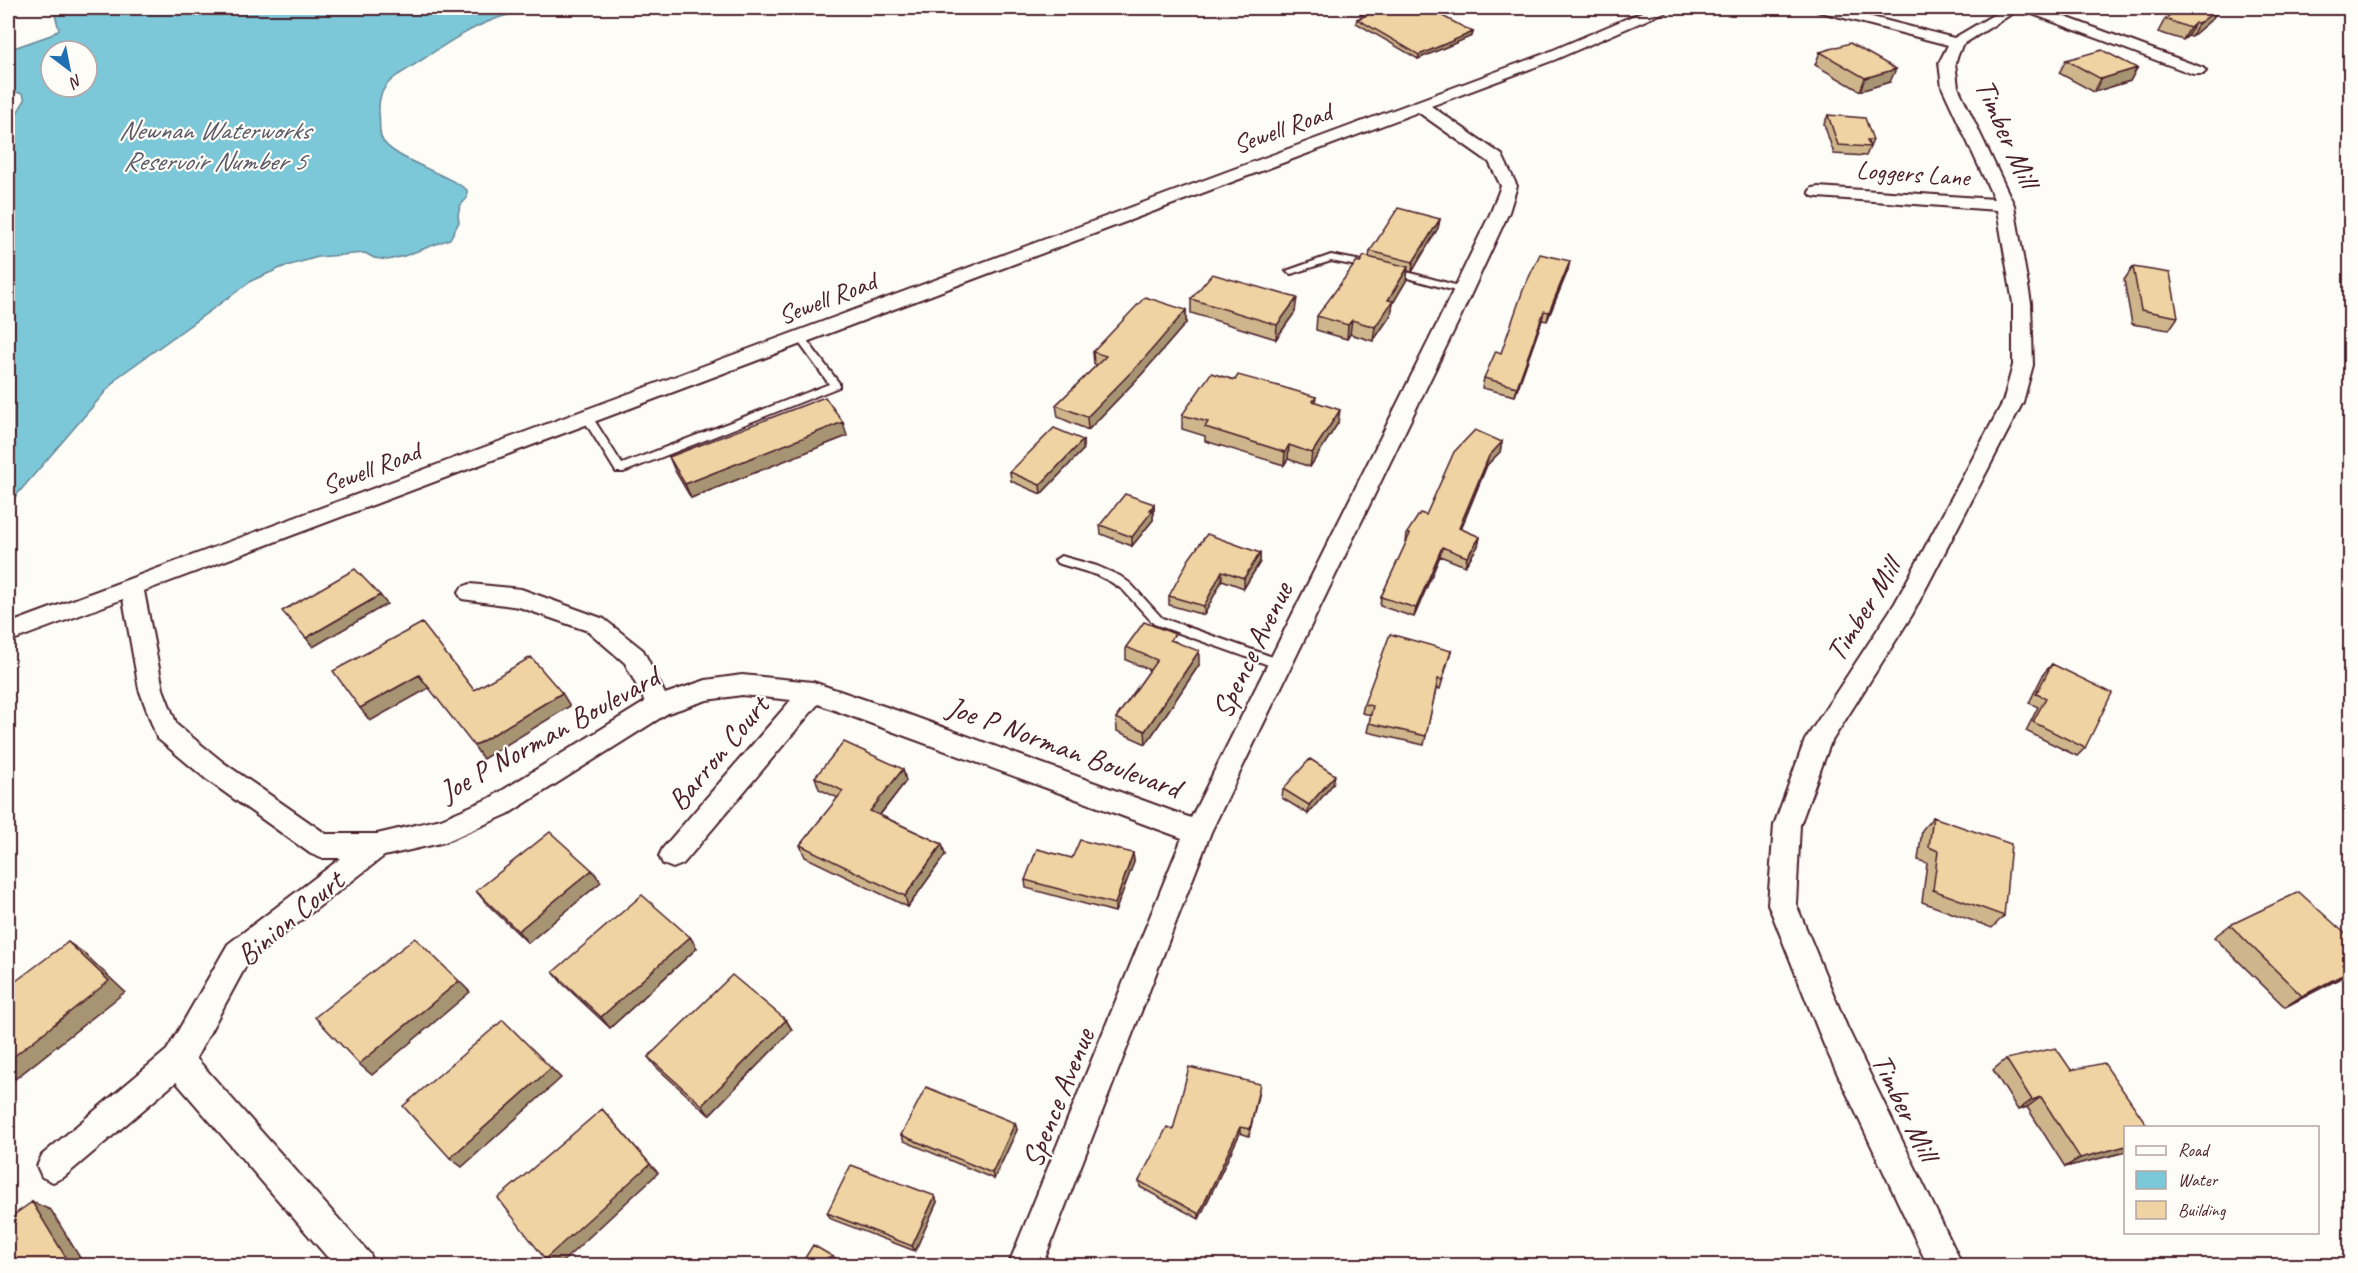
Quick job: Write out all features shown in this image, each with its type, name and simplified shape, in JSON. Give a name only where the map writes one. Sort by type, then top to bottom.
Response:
[{"type":"street","name":"Sewell Road","points":[[8,633],[1420,106],[1549,57],[1662,8]]},
{"type":"street","points":[[1822,8],[1956,43],[2014,8]]},
{"type":"street","points":[[2029,8],[2198,71]]},
{"type":"street","name":"Timber Mill","points":[[1946,1266],[1835,1035],[1782,904],[1787,825],[1818,740],[1904,609],[2013,402],[2023,365],[2022,303],[2006,205],[1950,87],[1947,63],[1956,43]]},
{"type":"street","name":"Spence Avenue","points":[[1025,1266],[1198,832],[1463,290],[1500,212],[1509,186],[1496,159],[1420,106]]},
{"type":"street","name":"Loggers Lane","points":[[1818,192],[2006,205]]},
{"type":"street","name":"Joe P Norman Boulevard","points":[[132,587],[151,690],[166,731],[215,771],[321,846],[377,846],[445,830],[499,806],[659,706],[706,690],[742,685],[813,692],[1198,832]]},
{"type":"street","points":[[470,593],[521,598],[596,625],[633,657],[659,706]]},
{"type":"street","name":"Barron Court","points":[[673,856],[813,692]]},
{"type":"street","name":"Binion Court","points":[[53,1166],[178,1060],[238,953],[377,846]]},
{"type":"street","points":[[178,1060],[358,1266]]},
{"type":"lane","points":[[1291,271],[1321,260],[1343,259],[1463,290]]},
{"type":"lane","points":[[586,417],[620,469],[835,385],[800,337]]},
{"type":"lane","points":[[1061,560],[1111,576],[1120,582],[1146,612],[1158,621],[1280,664]]},
{"type":"water","name":"Newnan Waterworks Reservoir Number 5","points":[[58,8],[567,8],[518,13],[478,26],[398,75],[382,91],[379,107],[380,128],[381,137],[386,145],[406,159],[467,190],[467,198],[460,206],[459,222],[450,239],[388,260],[374,258],[365,253],[318,257],[283,267],[253,280],[118,377],[8,505],[8,120],[17,113],[25,100],[23,94],[8,90],[8,50],[39,39],[39,99],[99,99],[99,39],[40,39],[59,29],[55,15]]},
{"type":"building","points":[[1379,8],[1427,8],[1473,32],[1419,55],[1357,19],[1365,16],[1361,13]]},
{"type":"building","points":[[2179,8],[2219,8],[2190,28],[2165,19]]},
{"type":"building","points":[[1850,43],[1896,69],[1865,78],[1820,52]]},
{"type":"building","points":[[2102,50],[2137,68],[2101,79],[2066,60]]},
{"type":"building","points":[[1828,115],[1865,118],[1873,140],[1867,140],[1870,147],[1838,145]]},
{"type":"building","points":[[1398,208],[1440,219],[1413,262],[1370,251]]},
{"type":"building","points":[[1540,254],[1570,261],[1549,312],[1544,311],[1517,387],[1484,378],[1496,351],[1501,353],[1523,290]]},
{"type":"building","points":[[1364,256],[1408,267],[1388,300],[1393,301],[1375,327],[1352,320],[1348,325],[1317,316],[1357,261],[1360,262]]},
{"type":"building","points":[[2133,267],[2170,273],[2178,317],[2141,310]]},
{"type":"building","points":[[1212,274],[1297,298],[1277,325],[1191,299]]},
{"type":"building","points":[[1145,297],[1186,310],[1142,361],[1087,417],[1056,405],[1106,356],[1093,352]]},
{"type":"building","points":[[1211,373],[1235,380],[1238,375],[1282,387],[1316,397],[1313,401],[1340,410],[1312,453],[1289,445],[1285,452],[1205,427],[1208,422],[1182,415]]},
{"type":"building","points":[[825,397],[843,422],[685,484],[669,457]]},
{"type":"building","points":[[1054,428],[1083,440],[1040,485],[1010,472]]},
{"type":"building","points":[[1475,430],[1502,442],[1489,456],[1459,528],[1480,537],[1467,557],[1442,547],[1416,608],[1381,597],[1410,534],[1407,533],[1420,513],[1426,515],[1454,452]]},
{"type":"building","points":[[1125,494],[1154,504],[1150,510],[1153,510],[1132,537],[1100,525]]},
{"type":"building","points":[[1207,534],[1260,553],[1244,578],[1222,571],[1204,606],[1169,596],[1189,559]]},
{"type":"building","points":[[355,569],[380,595],[306,638],[282,611]]},
{"type":"building","points":[[1144,622],[1175,634],[1170,640],[1199,651],[1145,731],[1116,718],[1157,660],[1126,647]]},
{"type":"building","points":[[422,623],[474,690],[531,657],[562,693],[474,746],[419,675],[360,708],[333,671]]},
{"type":"building","points":[[1390,634],[1451,651],[1442,680],[1438,679],[1426,736],[1369,723],[1373,706],[1364,704]]},
{"type":"building","points":[[2052,664],[2112,693],[2085,748],[2033,722],[2046,698],[2036,694]]},
{"type":"building","points":[[844,742],[903,769],[870,811],[942,844],[905,896],[800,845],[843,791],[815,777]]},
{"type":"building","points":[[1310,759],[1335,775],[1309,805],[1283,789]]},
{"type":"building","points":[[1933,817],[2011,844],[2004,916],[1933,890],[1938,851],[1929,847]]},
{"type":"building","points":[[550,832],[592,870],[518,931],[476,891]]},
{"type":"building","points":[[1080,840],[1133,853],[1115,904],[1025,880],[1037,849],[1072,858]]},
{"type":"building","points":[[2299,892],[2350,938],[2350,971],[2302,996],[2230,925]]},
{"type":"building","points":[[642,895],[690,937],[601,1017],[553,972]]},
{"type":"building","points":[[415,938],[459,981],[359,1064],[315,1017]]},
{"type":"building","points":[[68,942],[109,981],[8,1061],[8,987]]},
{"type":"building","points":[[732,975],[786,1020],[702,1105],[648,1057]]},
{"type":"building","points":[[503,1020],[551,1068],[450,1158],[403,1106]]},
{"type":"building","points":[[2056,1048],[2071,1070],[2104,1063],[2148,1126],[2124,1126],[2124,1147],[2080,1158],[2041,1097],[2032,1100],[2006,1059]]},
{"type":"building","points":[[1189,1067],[1260,1084],[1250,1129],[1240,1127],[1199,1214],[1139,1181],[1167,1127],[1173,1130]]},
{"type":"building","points":[[926,1087],[1015,1123],[992,1173],[901,1135]]},
{"type":"building","points":[[602,1109],[650,1164],[545,1259],[498,1198]]},
{"type":"building","points":[[851,1165],[935,1196],[912,1246],[827,1213]]},
{"type":"building","points":[[32,1202],[68,1261],[62,1266],[8,1266],[8,1219]]},
{"type":"building","points":[[813,1245],[849,1266],[800,1266]]}]
